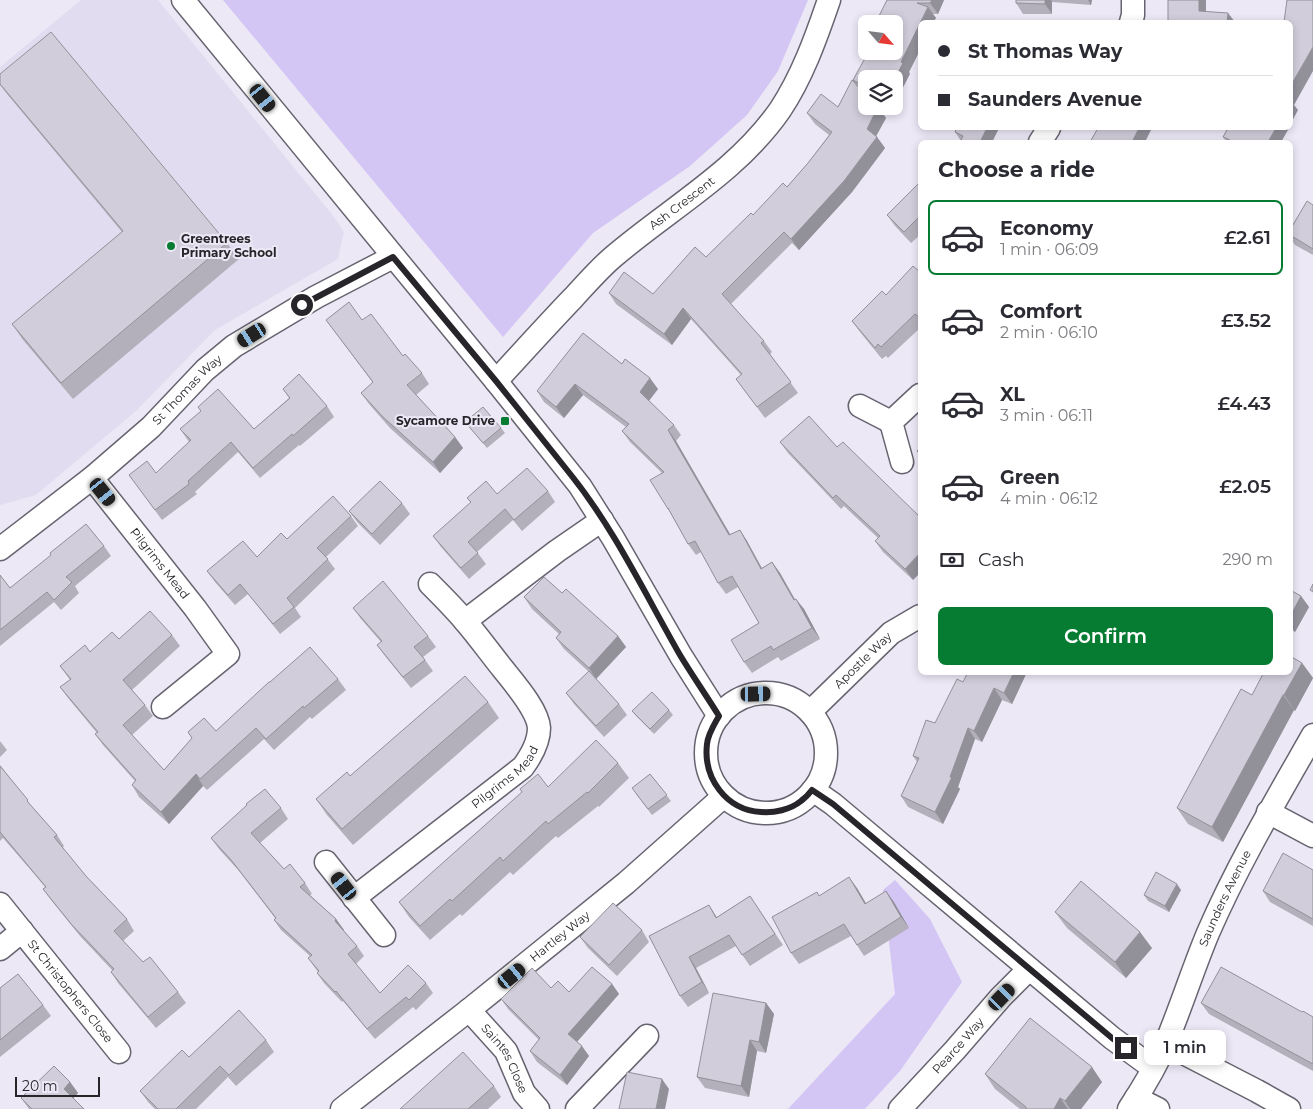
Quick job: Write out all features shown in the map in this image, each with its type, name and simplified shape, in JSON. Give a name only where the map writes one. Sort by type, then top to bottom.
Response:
[{"type":"street","points":[[183,0],[580,486],[719,716]]},
{"type":"street","name":"Ash Crescent","points":[[496,381],[605,265],[705,187],[732,164],[764,130],[794,88],[819,30],[829,0]]},
{"type":"street","points":[[1132,20],[1134,0]]},
{"type":"street","name":"St Thomas Way","points":[[0,549],[92,478],[150,427],[205,370],[234,346],[316,296],[393,257]]},
{"type":"street","points":[[892,422],[918,397]]},
{"type":"street","points":[[860,406],[892,422],[902,462]]},
{"type":"street","name":"Pilgrims Mead","points":[[92,478],[195,608],[228,654],[163,707]]},
{"type":"street","points":[[465,621],[557,550],[602,520]]},
{"type":"street","name":"Pilgrims Mead","points":[[354,898],[523,767],[531,756],[537,742],[539,728],[537,718],[532,709],[465,621],[430,584]]},
{"type":"street","name":"Apostle Way","points":[[810,712],[891,633],[918,617]]},
{"type":"street","points":[[756,694],[785,696],[810,712],[819,726],[825,742],[825,759],[821,776],[812,790],[800,802],[786,809],[770,813],[753,812],[738,806],[724,796],[715,785],[709,772],[706,757],[707,742],[711,728],[719,716],[742,698],[756,694]]},
{"type":"street","name":"Saunders Avenue","points":[[1133,1103],[1166,1044],[1189,981],[1226,894],[1268,812],[1313,735]]},
{"type":"street","points":[[812,790],[833,804],[1112,1038],[1154,1068]]},
{"type":"street","name":"Hartley Way","points":[[342,1109],[469,1010],[626,883],[724,796]]},
{"type":"street","points":[[1268,812],[1313,836]]},
{"type":"street","points":[[326,862],[384,935]]},
{"type":"street","name":"St Christophers Close","points":[[0,904],[119,1052]]},
{"type":"street","name":"St Christophers Close","points":[[0,949],[22,931]]},
{"type":"street","name":"Pearce Way","points":[[900,1109],[1029,969]]},
{"type":"street","name":"Saintes Close","points":[[469,1010],[506,1051],[524,1093],[538,1109]]},
{"type":"street","points":[[577,1109],[647,1036]]},
{"type":"street","points":[[1166,1044],[1289,1109]]},
{"type":"street","points":[[1133,1103],[1158,1109]]},
{"type":"shaded area","name":"Greentrees Primary School","points":[[81,0],[158,0],[334,217],[344,232],[338,259],[215,330],[136,411],[36,495],[0,505],[0,67]]},
{"type":"shaded area","points":[[223,0],[808,0],[778,71],[747,115],[690,166],[593,233],[503,337]]},
{"type":"shaded area","points":[[895,880],[930,919],[962,982],[900,1071],[865,1109],[788,1109],[895,994],[883,890]]},
{"type":"building","points":[[887,0],[932,0],[930,3],[917,3],[928,7],[922,20],[918,20],[918,27],[903,58],[903,15],[880,15]]},
{"type":"building","points":[[1016,0],[1045,0],[1045,4],[1016,3]]},
{"type":"building","points":[[1168,0],[1199,0],[1199,11],[1228,13],[1227,20],[1168,20]]},
{"type":"building","points":[[1287,0],[1313,0],[1313,47],[1293,82],[1293,20],[1284,20]]},
{"type":"building","points":[[51,32],[227,243],[61,383],[12,324],[123,231],[0,84],[0,74]]},
{"type":"building","points":[[864,60],[902,60],[901,62],[903,63],[899,70],[859,70]]},
{"type":"building","points":[[858,71],[858,83],[853,80]]},
{"type":"building","points":[[852,80],[858,86],[858,115],[874,115],[867,129],[877,137],[844,181],[791,239],[784,232],[722,294],[764,341],[761,343],[791,382],[757,407],[736,379],[742,374],[683,308],[664,334],[609,293],[624,272],[653,294],[695,247],[706,257],[751,213],[753,215],[783,183],[787,187],[832,132],[807,113],[821,94],[838,107]]},
{"type":"building","points":[[956,130],[986,130],[981,140],[961,140],[963,136],[955,132]]},
{"type":"building","points":[[1097,130],[1138,130],[1133,140],[1091,140]]},
{"type":"building","points":[[1227,130],[1275,130],[1269,140],[1230,140],[1223,137]]},
{"type":"building","points":[[918,184],[918,218],[904,232],[887,215]]},
{"type":"building","points":[[1307,201],[1313,205],[1313,249],[1293,237],[1293,225]]},
{"type":"building","points":[[913,266],[918,270],[918,316],[915,314],[881,347],[878,344],[875,348],[852,321],[882,291],[886,295]]},
{"type":"building","points":[[349,302],[362,320],[371,314],[403,356],[405,354],[422,373],[407,385],[455,437],[433,462],[383,417],[361,393],[373,382],[326,320]]},
{"type":"building","points":[[583,333],[622,364],[625,359],[650,378],[640,392],[674,425],[668,430],[729,535],[740,530],[761,569],[772,562],[812,628],[773,650],[771,646],[744,662],[731,640],[759,623],[732,576],[718,583],[695,541],[688,544],[650,480],[664,472],[622,431],[629,424],[575,384],[556,407],[537,391]]},
{"type":"building","points":[[299,374],[327,406],[253,468],[231,442],[188,481],[189,484],[155,510],[129,475],[147,461],[156,473],[191,440],[180,429],[201,411],[198,407],[218,389],[254,429],[290,398],[283,389]]},
{"type":"building","points":[[483,407],[501,428],[483,443],[465,422]]},
{"type":"building","points":[[809,416],[837,447],[843,442],[918,515],[918,555],[905,569],[875,541],[880,536],[836,495],[833,498],[780,442]]},
{"type":"building","points":[[527,468],[548,491],[514,520],[505,509],[468,542],[478,553],[461,568],[433,536],[471,502],[467,498],[486,481],[497,494]]},
{"type":"building","points":[[380,481],[402,503],[372,534],[349,511]]},
{"type":"building","points":[[333,496],[351,516],[317,548],[328,559],[287,598],[294,607],[273,624],[240,584],[228,595],[207,571],[243,541],[257,557],[281,533],[287,539]]},
{"type":"building","points":[[86,524],[104,546],[66,577],[72,582],[54,600],[47,592],[0,630],[0,575],[10,588]]},
{"type":"building","points":[[544,577],[562,593],[566,589],[618,636],[589,668],[556,638],[561,632],[524,597]]},
{"type":"building","points":[[383,581],[428,636],[414,647],[425,660],[403,677],[377,645],[382,641],[353,608]]},
{"type":"building","points":[[1293,592],[1301,596],[1293,611]]},
{"type":"building","points":[[150,611],[172,635],[123,680],[145,705],[123,725],[164,770],[192,738],[188,732],[204,718],[216,731],[310,647],[338,679],[304,708],[303,706],[266,739],[256,728],[200,779],[196,774],[161,812],[132,785],[136,780],[95,734],[98,732],[60,687],[71,679],[60,666],[85,645],[90,652],[112,632],[119,639]]},
{"type":"building","points":[[1293,658],[1302,663],[1212,827],[1177,808],[1241,689],[1252,695],[1262,675],[1293,675]]},
{"type":"building","points":[[589,671],[619,704],[596,726],[566,693]]},
{"type":"building","points":[[966,675],[1013,675],[1004,693],[994,688],[974,731],[968,728],[950,777],[952,777],[935,812],[901,796],[919,758],[913,756],[926,720],[935,723],[957,679],[963,682]]},
{"type":"building","points":[[465,676],[488,702],[342,829],[316,799],[347,772],[350,776]]},
{"type":"building","points":[[652,692],[669,710],[650,729],[632,711]]},
{"type":"building","points":[[596,740],[618,763],[588,793],[548,824],[546,821],[503,861],[500,857],[452,901],[450,899],[420,926],[399,902],[522,792],[520,789],[538,774],[548,787]]},
{"type":"building","points":[[0,766],[57,835],[54,837],[86,876],[127,919],[114,931],[143,962],[150,957],[178,992],[148,1017],[111,972],[114,969],[72,925],[43,889],[46,887],[0,832]]},
{"type":"building","points":[[650,774],[667,795],[648,809],[632,788]]},
{"type":"building","points":[[265,789],[281,808],[251,833],[284,869],[290,864],[305,883],[300,887],[336,919],[335,921],[357,946],[348,954],[380,993],[408,965],[426,983],[409,1000],[406,997],[367,1029],[336,991],[317,973],[319,971],[308,958],[312,955],[274,920],[276,918],[232,861],[211,838],[246,804]]},
{"type":"building","points":[[1283,853],[1313,870],[1313,919],[1263,891]]},
{"type":"building","points":[[1156,872],[1177,884],[1165,906],[1144,895]]},
{"type":"building","points":[[849,877],[865,904],[886,891],[901,917],[857,945],[844,924],[791,953],[772,917],[817,892],[819,896]]},
{"type":"building","points":[[1081,881],[1140,932],[1115,962],[1055,912]]},
{"type":"building","points":[[750,896],[775,934],[742,955],[729,935],[689,957],[702,982],[680,996],[649,936],[709,905],[716,918]]},
{"type":"building","points":[[613,903],[642,930],[609,965],[580,937]]},
{"type":"building","points":[[592,967],[612,984],[568,1034],[582,1046],[560,1075],[530,1051],[540,1038],[501,999],[532,968],[551,988],[558,981],[569,992]]},
{"type":"building","points":[[1221,967],[1313,1017],[1313,1064],[1201,1003]]},
{"type":"building","points":[[18,974],[43,1005],[0,1040],[0,988]]},
{"type":"building","points":[[713,993],[766,1003],[759,1042],[750,1040],[741,1086],[697,1077]]},
{"type":"building","points":[[239,1010],[266,1040],[229,1075],[220,1066],[176,1109],[158,1109],[140,1091],[182,1050],[189,1057]]},
{"type":"building","points":[[1030,1018],[1092,1067],[1065,1101],[1060,1098],[1054,1109],[1026,1109],[1026,1107],[985,1074]]},
{"type":"building","points":[[463,1052],[494,1086],[468,1109],[400,1109]]},
{"type":"building","points":[[54,1066],[70,1082],[64,1089],[84,1109],[32,1109],[21,1098]]},
{"type":"building","points":[[627,1072],[662,1079],[656,1109],[619,1109]]},
{"type":"place","name":"Greentrees Primary School","points":[[171,246]]},
{"type":"place","name":"Sycamore Drive","points":[[505,421]]},
{"type":"route","points":[[302,305],[393,257],[580,486],[614,538],[681,656],[719,716],[711,728],[707,742],[706,757],[709,772],[715,785],[724,796],[738,806],[753,812],[770,813],[786,809],[800,802],[812,790],[833,804],[1126,1048]]}]
